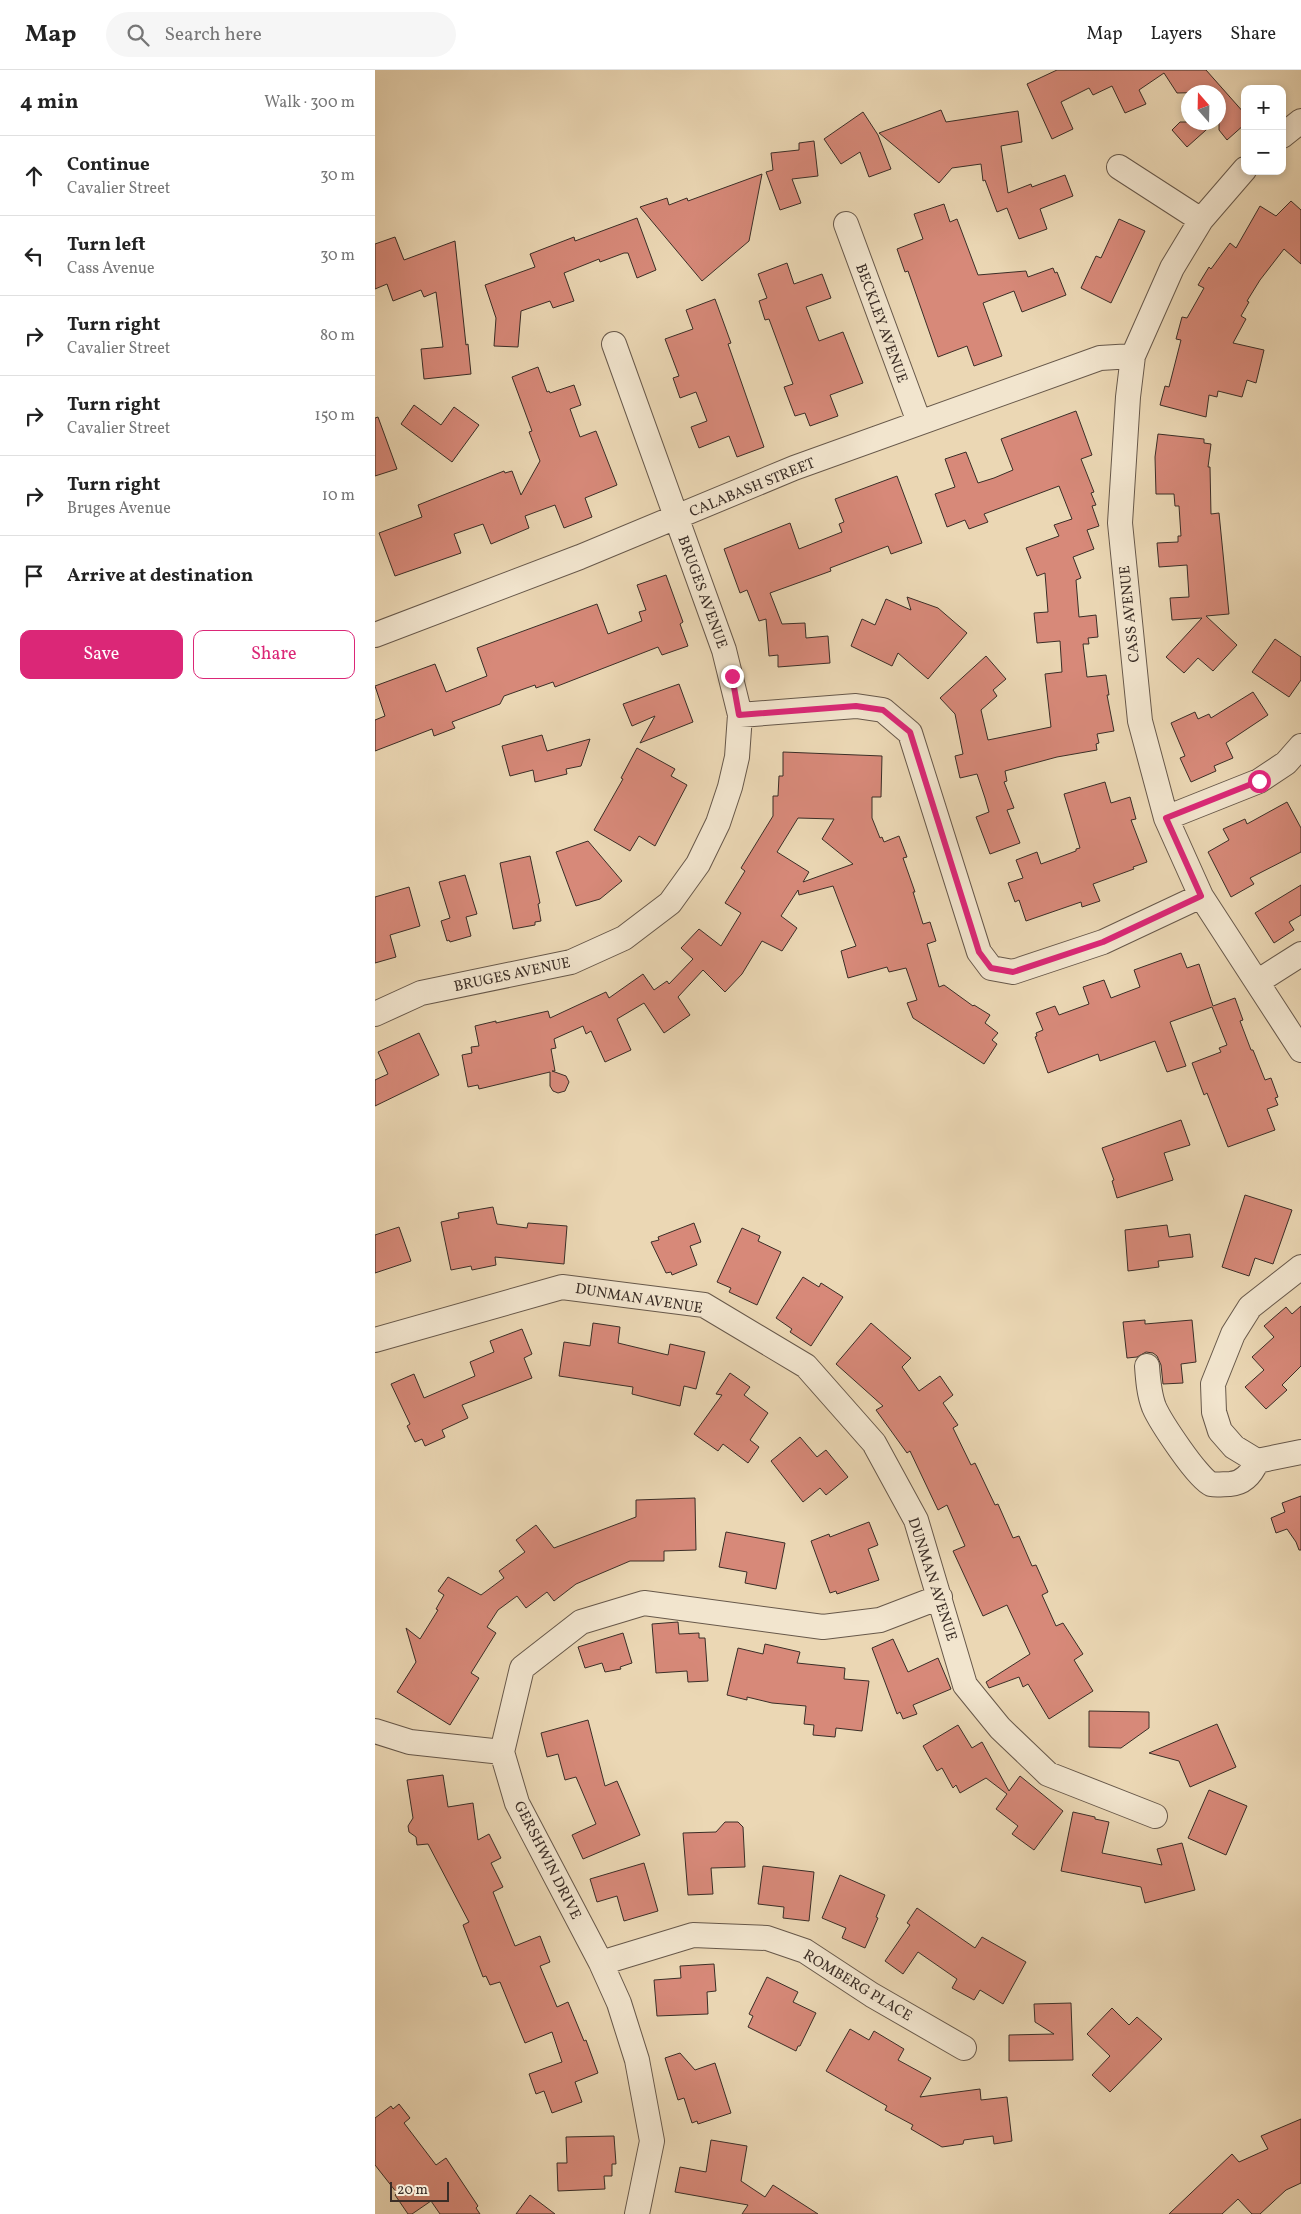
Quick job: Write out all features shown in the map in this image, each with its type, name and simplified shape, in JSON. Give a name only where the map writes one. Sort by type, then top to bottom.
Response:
[{"type":"street","points":[[1286,133],[1301,121]]},
{"type":"street","points":[[1119,167],[1201,220]]},
{"type":"street","name":"CASS AVENUE","points":[[1241,175],[1201,220],[1172,268],[1133,356],[1128,397],[1120,523],[1140,721],[1166,818],[1201,896],[1301,1050]]},
{"type":"street","name":"BECKLEY AVENUE","points":[[846,224],[919,422]]},
{"type":"street","name":"BRUGES AVENUE","points":[[375,1014],[421,994],[571,962],[624,938],[670,903],[698,864],[718,823],[730,787],[737,757],[739,715],[724,650],[614,344]]},
{"type":"street","name":"CALABASH STREET","points":[[375,636],[571,561],[794,468],[1100,358],[1133,356]]},
{"type":"street","points":[[739,715],[856,706],[883,710],[910,732],[979,952],[991,968],[1013,972],[1103,942],[1201,896]]},
{"type":"street","points":[[1166,818],[1259,781],[1286,763],[1301,746]]},
{"type":"street","points":[[1257,982],[1301,954]]},
{"type":"street","points":[[1301,1267],[1250,1307],[1233,1334],[1213,1384],[1214,1412],[1220,1430],[1234,1447],[1257,1460],[1301,1452]]},
{"type":"street","name":"DUNMAN AVENUE","points":[[375,1340],[562,1287],[704,1306],[806,1366],[874,1443],[916,1520],[965,1685],[1000,1728],[1048,1774],[1155,1816]]},
{"type":"street","points":[[1147,1366],[1148,1385],[1157,1414],[1199,1474],[1211,1484],[1237,1483],[1246,1478],[1254,1468],[1257,1460]]},
{"type":"street","points":[[375,1731],[410,1742],[502,1752],[523,1668],[581,1622],[644,1603],[823,1628],[880,1620],[940,1597]]},
{"type":"street","name":"GERSHWIN DRIVE","points":[[502,1752],[517,1803],[601,1963],[619,2003],[637,2060],[652,2141],[637,2214]]},
{"type":"street","name":"ROMBERG PLACE","points":[[601,1963],[693,1935],[767,1938],[805,1951],[873,1996],[964,2048]]},
{"type":"building","points":[[1057,70],[1206,70],[1219,85],[1181,85],[1181,93],[1177,93],[1164,73],[1139,90],[1146,104],[1125,113],[1112,86],[1093,95],[1089,88],[1061,102],[1073,129],[1052,139],[1027,84]]},
{"type":"building","points":[[1226,93],[1241,109],[1241,128],[1227,140],[1219,130],[1226,130]]},
{"type":"building","points":[[941,110],[946,122],[1018,111],[1022,142],[1001,146],[1008,193],[1031,184],[1032,187],[1065,175],[1073,196],[1040,209],[1047,229],[1019,239],[1007,208],[997,212],[985,180],[983,181],[981,164],[952,168],[939,183],[879,133]]},
{"type":"building","points":[[863,112],[878,135],[891,169],[869,177],[860,152],[841,164],[824,139]]},
{"type":"building","points":[[1181,122],[1181,130],[1206,130],[1187,147],[1172,130]]},
{"type":"building","points":[[814,141],[818,176],[792,179],[801,203],[780,210],[766,172],[773,170],[771,153],[799,150],[799,143]]},
{"type":"building","points":[[762,174],[749,241],[702,281],[640,207],[667,198],[669,205],[687,198],[688,201]]},
{"type":"building","points":[[1291,201],[1301,210],[1301,264],[1284,249],[1260,280],[1247,301],[1249,302],[1241,316],[1246,319],[1233,343],[1264,350],[1256,383],[1247,380],[1242,397],[1218,391],[1217,397],[1209,395],[1206,417],[1160,405],[1165,386],[1169,387],[1181,340],[1176,339],[1182,317],[1187,318],[1204,288],[1198,285],[1209,267],[1211,269],[1230,243],[1236,248],[1260,206],[1276,216]]},
{"type":"building","points":[[944,204],[950,222],[957,219],[978,275],[1026,271],[1028,277],[1053,268],[1055,273],[1057,272],[1066,295],[1022,312],[1014,291],[983,303],[1002,356],[974,366],[967,346],[938,357],[908,271],[905,272],[897,249],[923,239],[914,214]]},
{"type":"building","points":[[637,218],[656,270],[637,278],[628,253],[624,253],[600,262],[599,259],[564,273],[574,301],[553,308],[550,301],[521,311],[518,347],[494,346],[496,318],[485,285],[535,267],[530,254],[574,237],[575,241]]},
{"type":"building","points":[[1119,219],[1145,231],[1111,303],[1081,288],[1096,256],[1101,258]]},
{"type":"building","points":[[395,237],[404,260],[455,241],[466,345],[468,344],[471,374],[424,379],[421,349],[443,347],[436,292],[424,297],[421,290],[393,301],[387,284],[375,289],[375,244]]},
{"type":"building","points":[[787,263],[794,284],[822,274],[831,298],[806,307],[819,341],[843,332],[863,383],[830,395],[838,416],[810,426],[805,413],[795,416],[784,387],[793,384],[769,319],[765,320],[759,301],[767,298],[758,274]]},
{"type":"building","points":[[715,299],[731,343],[728,344],[764,447],[737,457],[729,436],[699,448],[691,427],[707,421],[696,392],[680,398],[673,378],[679,376],[665,339],[693,329],[686,310]]},
{"type":"building","points":[[538,367],[547,392],[549,391],[550,393],[574,385],[581,405],[570,409],[580,437],[596,431],[617,485],[585,498],[592,517],[564,528],[555,505],[525,516],[529,528],[491,544],[483,524],[454,534],[461,553],[395,576],[379,533],[422,517],[418,505],[504,471],[505,473],[512,471],[521,495],[540,461],[529,432],[532,431],[512,377]]},
{"type":"building","points":[[414,405],[441,425],[454,407],[479,425],[452,462],[401,424]]},
{"type":"building","points":[[1076,411],[1092,455],[1081,459],[1094,492],[1091,493],[1096,505],[1092,506],[1099,526],[1087,530],[1094,549],[1073,557],[1081,578],[1076,580],[1079,617],[1096,615],[1098,637],[1088,638],[1089,644],[1083,644],[1087,677],[1106,675],[1109,695],[1107,695],[1114,731],[1097,734],[1099,743],[1096,744],[1097,750],[1057,757],[1005,771],[1007,781],[1004,782],[1014,808],[1007,810],[1020,843],[990,854],[976,817],[989,812],[985,798],[977,774],[960,778],[955,756],[963,754],[955,714],[940,698],[986,656],[1006,679],[993,690],[997,696],[981,710],[988,740],[1051,727],[1045,674],[1062,672],[1060,641],[1037,643],[1034,613],[1048,612],[1045,573],[1037,576],[1026,548],[1059,536],[1054,525],[1072,519],[1059,486],[984,514],[988,522],[969,529],[965,520],[947,527],[935,494],[955,487],[945,459],[966,452],[978,483],[994,478],[1013,470],[1001,439]]},
{"type":"building","points":[[378,417],[397,469],[375,476],[375,418]]},
{"type":"building","points":[[1158,434],[1204,439],[1204,443],[1211,444],[1208,467],[1210,467],[1211,514],[1219,513],[1229,614],[1206,616],[1237,645],[1213,671],[1198,658],[1184,673],[1166,657],[1202,618],[1172,620],[1170,598],[1189,597],[1187,565],[1159,567],[1157,543],[1178,542],[1178,536],[1181,536],[1179,506],[1175,506],[1174,494],[1156,494],[1155,457]]},
{"type":"building","points":[[897,476],[922,543],[891,554],[888,546],[830,568],[831,571],[770,593],[782,624],[805,623],[806,638],[828,636],[830,663],[778,667],[778,655],[769,656],[766,619],[759,621],[747,590],[740,593],[724,549],[790,523],[799,549],[842,532],[839,524],[844,522],[835,499]]},
{"type":"building","points":[[666,575],[683,622],[680,624],[688,646],[662,655],[658,647],[555,687],[553,682],[536,688],[535,685],[504,696],[500,704],[452,722],[455,728],[434,736],[432,729],[375,751],[375,720],[385,716],[375,686],[435,664],[446,692],[487,676],[477,648],[597,604],[608,634],[642,621],[639,612],[646,610],[637,585]]},
{"type":"building","points":[[907,597],[938,608],[967,633],[928,679],[898,653],[892,666],[851,646],[862,619],[875,625],[886,599],[911,610]]},
{"type":"building","points":[[1275,639],[1301,657],[1301,680],[1289,697],[1252,672]]},
{"type":"building","points":[[679,684],[693,722],[640,743],[655,716],[632,726],[623,704]]},
{"type":"building","points":[[1253,692],[1268,715],[1226,743],[1233,758],[1214,766],[1216,771],[1191,782],[1180,758],[1185,756],[1171,723],[1195,712],[1198,719],[1209,714],[1211,718]]},
{"type":"building","points":[[542,735],[547,751],[590,739],[581,766],[566,769],[567,774],[535,782],[533,770],[510,776],[502,746]]},
{"type":"building","points":[[637,748],[675,769],[671,776],[687,785],[655,846],[639,836],[630,851],[594,830],[623,779],[621,778]]},
{"type":"building","points":[[783,752],[882,756],[881,797],[872,797],[872,818],[880,838],[882,837],[884,842],[899,836],[907,857],[903,858],[915,892],[913,892],[923,924],[930,922],[936,941],[927,944],[939,987],[944,985],[973,1006],[990,1015],[985,1023],[998,1033],[992,1040],[997,1044],[984,1064],[913,1018],[907,1003],[917,1000],[906,968],[889,972],[887,967],[848,978],[841,951],[856,946],[833,886],[799,895],[798,890],[781,916],[797,928],[782,951],[762,941],[742,974],[725,992],[703,970],[678,997],[690,1015],[664,1033],[644,1003],[617,1019],[631,1050],[605,1062],[591,1031],[586,1034],[583,1026],[554,1039],[556,1048],[551,1049],[555,1071],[552,1071],[566,1076],[569,1082],[565,1091],[558,1093],[553,1091],[550,1086],[550,1072],[479,1089],[478,1085],[468,1087],[462,1055],[472,1053],[471,1047],[479,1046],[475,1026],[548,1011],[550,1018],[606,992],[609,998],[643,974],[654,990],[667,981],[669,984],[693,959],[681,948],[699,929],[721,946],[741,913],[725,903],[745,871],[741,868],[773,816],[773,796],[778,796],[779,776],[783,776]],"holes":[[[798,818],[834,819],[822,839],[853,864],[803,882],[809,872],[777,852]]]},
{"type":"building","points":[[1105,782],[1111,803],[1130,797],[1136,819],[1131,820],[1147,862],[1133,867],[1134,869],[1093,884],[1100,901],[1082,907],[1081,902],[1026,921],[1019,900],[1015,902],[1008,883],[1023,878],[1016,860],[1037,852],[1041,864],[1080,848],[1064,794]]},
{"type":"building","points":[[1287,802],[1301,828],[1301,852],[1250,878],[1254,884],[1231,897],[1208,852],[1229,840],[1223,829],[1245,819],[1247,824]]},
{"type":"building","points":[[588,841],[622,881],[600,899],[576,906],[556,852]]},
{"type":"building","points":[[530,856],[540,903],[538,904],[541,921],[535,922],[535,925],[513,929],[500,863]]},
{"type":"building","points":[[465,875],[477,914],[466,917],[471,936],[450,942],[449,940],[447,941],[441,921],[450,918],[439,882]]},
{"type":"building","points":[[1301,885],[1301,915],[1289,922],[1294,930],[1274,943],[1255,913]]},
{"type":"building","points":[[409,887],[420,926],[390,935],[396,957],[375,963],[375,897]]},
{"type":"building","points":[[1181,953],[1187,968],[1199,964],[1213,1006],[1235,998],[1243,1020],[1240,1021],[1251,1050],[1253,1050],[1265,1080],[1271,1078],[1278,1097],[1275,1098],[1278,1105],[1267,1109],[1275,1130],[1228,1147],[1207,1093],[1204,1095],[1192,1063],[1221,1052],[1219,1048],[1227,1045],[1212,1007],[1170,1022],[1186,1066],[1167,1072],[1155,1041],[1100,1061],[1098,1054],[1048,1073],[1035,1037],[1037,1036],[1036,1033],[1043,1030],[1036,1013],[1055,1006],[1059,1015],[1089,1004],[1083,987],[1104,980],[1111,998],[1140,987],[1134,970]]},
{"type":"building","points":[[419,1033],[439,1075],[375,1106],[375,1080],[388,1074],[378,1052]]},
{"type":"building","points":[[1181,1120],[1190,1145],[1164,1153],[1173,1180],[1117,1198],[1112,1181],[1114,1180],[1102,1148]]},
{"type":"building","points":[[1245,1195],[1292,1210],[1273,1264],[1255,1258],[1249,1276],[1222,1267]]},
{"type":"building","points":[[493,1207],[497,1224],[527,1228],[528,1223],[567,1226],[564,1264],[495,1257],[496,1265],[472,1270],[471,1266],[451,1270],[441,1222],[459,1218],[458,1213]]},
{"type":"building","points":[[694,1223],[701,1242],[690,1246],[697,1265],[672,1275],[671,1272],[666,1273],[651,1242],[659,1240],[658,1237]]},
{"type":"building","points":[[1167,1225],[1169,1237],[1190,1234],[1193,1257],[1158,1261],[1159,1267],[1128,1271],[1125,1230]]},
{"type":"building","points":[[399,1227],[411,1261],[375,1273],[375,1235]]},
{"type":"building","points":[[742,1228],[760,1236],[758,1241],[781,1252],[757,1305],[729,1292],[731,1288],[717,1282]]},
{"type":"building","points":[[803,1277],[819,1287],[821,1283],[843,1297],[811,1346],[790,1332],[792,1329],[776,1318]]},
{"type":"building","points":[[1301,1306],[1301,1366],[1282,1385],[1287,1390],[1266,1409],[1245,1387],[1264,1370],[1252,1357],[1274,1337],[1264,1326],[1286,1307],[1292,1314]]},
{"type":"building","points":[[1145,1320],[1145,1324],[1192,1320],[1196,1362],[1181,1364],[1183,1383],[1163,1384],[1161,1365],[1157,1356],[1153,1353],[1146,1352],[1137,1357],[1127,1358],[1123,1322]]},
{"type":"building","points":[[593,1323],[620,1327],[618,1343],[668,1355],[670,1344],[705,1352],[696,1389],[684,1386],[680,1406],[632,1394],[633,1387],[559,1376],[564,1342],[590,1346]]},
{"type":"building","points":[[871,1323],[911,1358],[902,1367],[919,1391],[940,1376],[953,1395],[943,1403],[958,1425],[953,1428],[971,1465],[975,1463],[995,1505],[998,1504],[1013,1538],[1019,1536],[1032,1566],[1036,1565],[1048,1592],[1042,1595],[1056,1626],[1063,1623],[1083,1654],[1074,1660],[1093,1691],[1049,1719],[1028,1684],[1023,1687],[1019,1677],[989,1688],[986,1682],[1030,1654],[1007,1605],[983,1616],[953,1551],[965,1546],[947,1505],[938,1510],[910,1451],[907,1453],[876,1410],[883,1406],[836,1364]]},
{"type":"building","points":[[522,1329],[532,1354],[524,1358],[532,1378],[462,1405],[468,1418],[442,1430],[445,1437],[425,1446],[422,1439],[415,1442],[407,1426],[410,1424],[391,1384],[414,1374],[424,1398],[475,1376],[470,1362],[494,1352],[490,1341]]},
{"type":"building","points":[[730,1373],[750,1387],[744,1395],[768,1413],[750,1440],[759,1447],[748,1463],[723,1444],[718,1451],[694,1434],[722,1395],[716,1394]]},
{"type":"building","points":[[800,1437],[817,1457],[826,1450],[848,1477],[826,1495],[820,1488],[803,1502],[771,1461]]},
{"type":"building","points":[[1301,1496],[1301,1550],[1299,1550],[1287,1529],[1276,1533],[1271,1518],[1285,1512],[1282,1503]]},
{"type":"building","points":[[695,1498],[696,1550],[664,1551],[664,1561],[630,1561],[576,1584],[554,1601],[547,1592],[526,1608],[517,1596],[498,1610],[487,1627],[496,1633],[471,1673],[479,1678],[450,1725],[397,1692],[416,1662],[406,1628],[420,1639],[438,1610],[436,1609],[444,1595],[438,1591],[448,1577],[481,1595],[504,1578],[499,1571],[525,1552],[516,1540],[536,1525],[554,1548],[636,1517],[636,1500]]},
{"type":"building","points":[[869,1522],[878,1545],[868,1549],[879,1580],[837,1594],[836,1591],[830,1593],[811,1541],[829,1534],[830,1537]]},
{"type":"building","points":[[726,1532],[785,1543],[776,1589],[745,1583],[747,1572],[719,1567]]},
{"type":"building","points":[[678,1622],[679,1634],[699,1633],[699,1638],[705,1638],[708,1681],[688,1682],[687,1671],[656,1673],[652,1624]]},
{"type":"building","points":[[623,1633],[632,1663],[620,1667],[621,1669],[605,1672],[602,1663],[585,1668],[578,1647]]},
{"type":"building","points":[[893,1639],[908,1672],[938,1658],[951,1689],[913,1705],[917,1714],[903,1719],[900,1712],[897,1714],[872,1648]]},
{"type":"building","points":[[765,1644],[800,1652],[797,1663],[845,1668],[844,1679],[869,1681],[862,1731],[836,1728],[835,1737],[813,1735],[814,1725],[804,1724],[806,1706],[772,1703],[747,1697],[747,1700],[727,1695],[738,1648],[763,1654]]},
{"type":"building","points":[[1089,1711],[1149,1712],[1149,1728],[1121,1748],[1089,1747]]},
{"type":"building","points":[[588,1720],[605,1786],[617,1781],[640,1835],[583,1859],[572,1835],[596,1824],[576,1777],[565,1780],[558,1754],[547,1757],[541,1733]]},
{"type":"building","points":[[1217,1724],[1236,1767],[1190,1787],[1179,1761],[1149,1753]]},
{"type":"building","points":[[958,1725],[972,1748],[982,1742],[1009,1791],[1020,1776],[1063,1811],[1034,1850],[1012,1834],[1018,1826],[996,1809],[1007,1794],[986,1778],[960,1793],[956,1785],[953,1788],[942,1768],[937,1771],[923,1746]]},
{"type":"building","points":[[443,1775],[448,1807],[473,1803],[478,1840],[489,1834],[501,1858],[491,1863],[503,1887],[493,1892],[515,1946],[540,1936],[550,1962],[540,1966],[557,2007],[568,2002],[584,2041],[586,2040],[598,2073],[575,2082],[582,2102],[552,2113],[544,2091],[536,2094],[529,2074],[562,2062],[552,2032],[525,2043],[500,1982],[490,1985],[486,1976],[483,1977],[463,1925],[469,1922],[428,1844],[417,1845],[416,1837],[409,1832],[408,1826],[413,1818],[407,1780]]},
{"type":"building","points":[[1209,1790],[1247,1806],[1226,1855],[1188,1838]]},
{"type":"building","points":[[1073,1812],[1109,1822],[1102,1853],[1162,1865],[1157,1849],[1182,1843],[1195,1890],[1145,1903],[1141,1887],[1061,1871]]},
{"type":"building","points":[[725,1822],[738,1822],[743,1827],[745,1867],[711,1868],[713,1894],[688,1895],[683,1833],[716,1832]]},
{"type":"building","points":[[644,1863],[658,1911],[624,1921],[617,1896],[597,1902],[590,1879]]},
{"type":"building","points":[[763,1866],[814,1872],[809,1921],[783,1918],[784,1907],[758,1904]]},
{"type":"building","points":[[840,1875],[885,1895],[876,1917],[878,1918],[865,1948],[842,1938],[846,1928],[822,1918]]},
{"type":"building","points":[[917,1908],[975,1948],[982,1937],[1026,1962],[1003,2004],[980,1990],[974,2000],[952,1988],[957,1979],[918,1952],[903,1974],[885,1961],[910,1925],[907,1923]]},
{"type":"building","points":[[714,1964],[716,1991],[707,1992],[708,2014],[657,2016],[654,1980],[681,1978],[680,1966]]},
{"type":"building","points":[[767,1977],[798,1992],[793,2002],[816,2013],[796,2051],[748,2027],[753,2016],[749,2014]]},
{"type":"building","points":[[1071,2003],[1073,2060],[1009,2061],[1009,2035],[1054,2034],[1035,2022],[1034,2004]]},
{"type":"building","points":[[1112,2008],[1129,2025],[1137,2017],[1162,2039],[1110,2092],[1092,2075],[1110,2056],[1087,2034]]},
{"type":"building","points":[[850,2029],[869,2040],[874,2031],[904,2049],[898,2060],[931,2078],[920,2097],[980,2089],[981,2100],[1007,2097],[1012,2141],[994,2144],[993,2136],[964,2140],[963,2144],[942,2147],[911,2129],[913,2125],[885,2110],[887,2106],[826,2071]]},
{"type":"building","points":[[680,2053],[695,2070],[715,2063],[731,2113],[698,2124],[697,2121],[692,2123],[684,2098],[678,2100],[665,2058]]},
{"type":"building","points":[[399,2104],[410,2118],[404,2123],[436,2165],[446,2158],[478,2206],[476,2208],[480,2214],[440,2214],[431,2201],[412,2214],[408,2214],[395,2195],[397,2193],[375,2165],[375,2118],[391,2106],[393,2109]]},
{"type":"building","points":[[1301,2119],[1301,2183],[1286,2190],[1260,2214],[1252,2214],[1238,2199],[1222,2214],[1169,2214],[1232,2154],[1239,2162],[1268,2149],[1261,2136]]},
{"type":"building","points":[[614,2136],[616,2164],[612,2164],[612,2176],[604,2176],[605,2189],[558,2191],[557,2163],[567,2163],[566,2137]]},
{"type":"building","points":[[711,2140],[747,2146],[741,2181],[765,2197],[773,2185],[818,2214],[742,2214],[748,2205],[675,2192],[680,2167],[706,2172]]},
{"type":"building","points":[[530,2195],[555,2214],[516,2214]]},
{"type":"route","points":[[732,676],[739,715],[856,706],[883,710],[910,732],[979,952],[991,968],[1013,972],[1103,942],[1201,896],[1166,818],[1259,781]]}]
